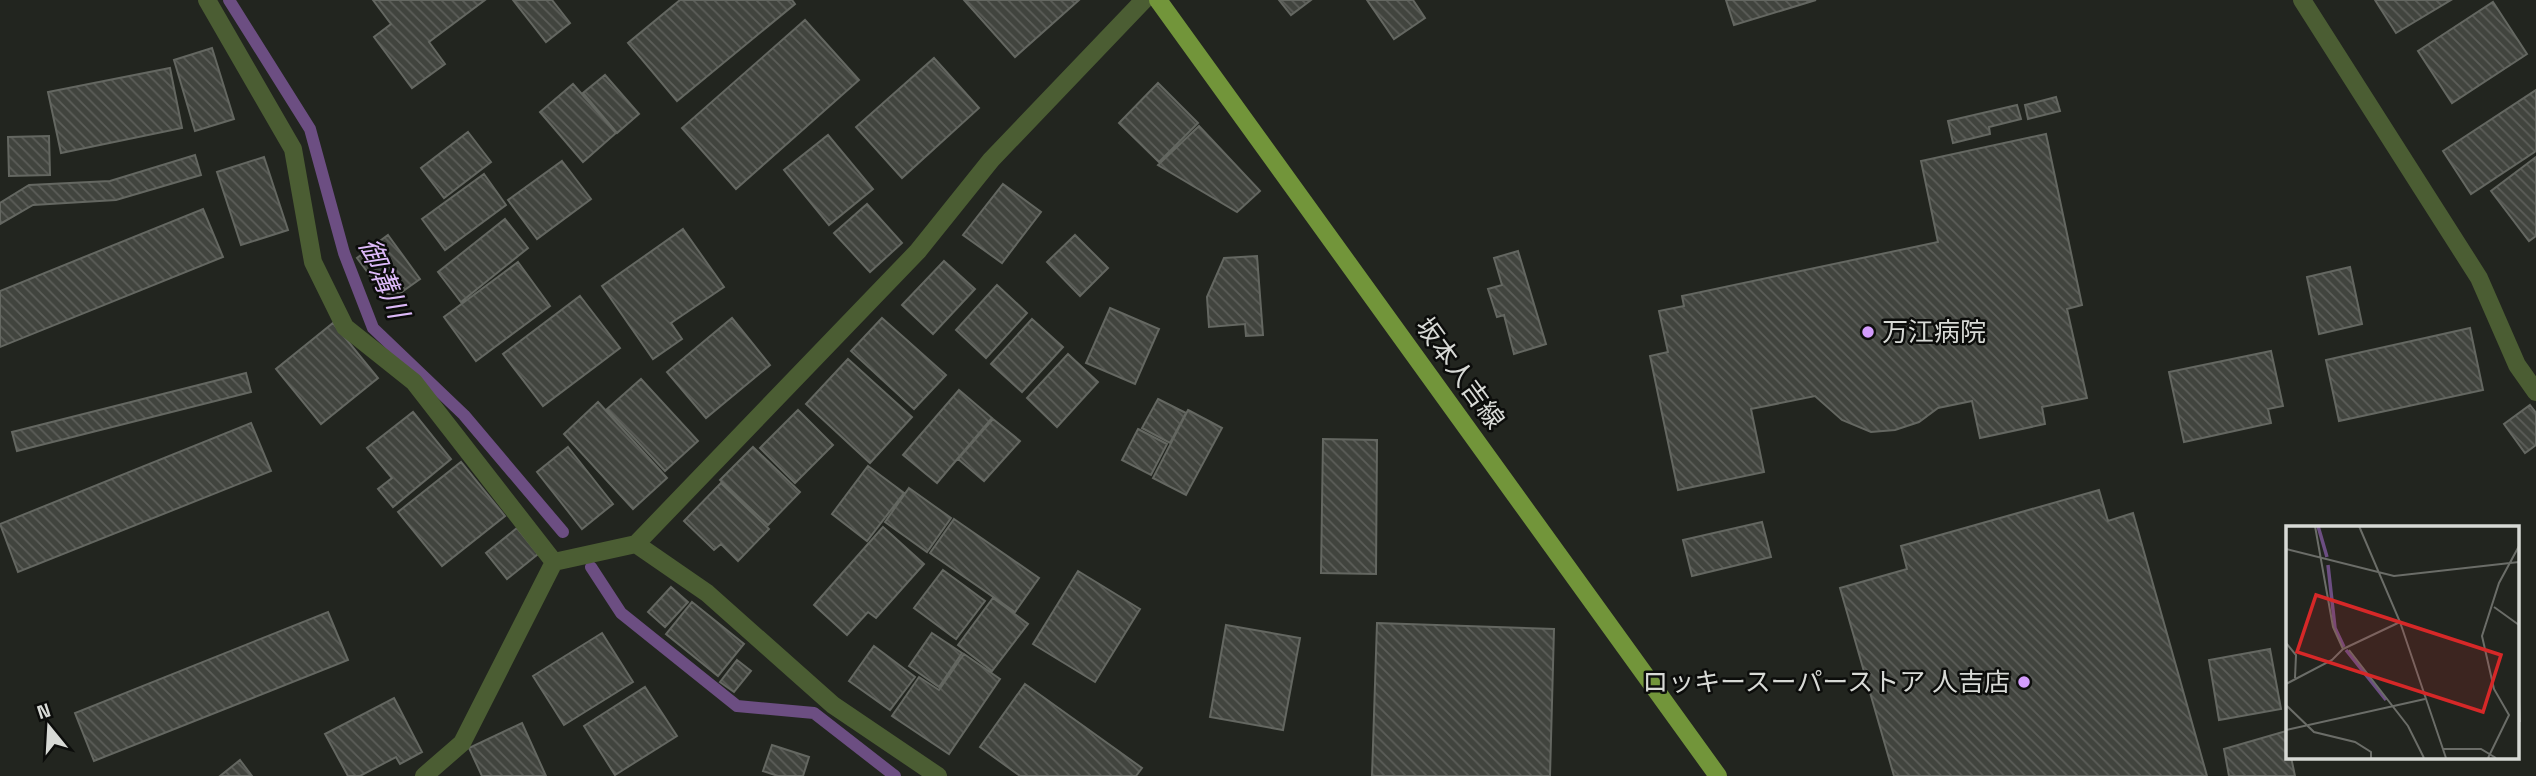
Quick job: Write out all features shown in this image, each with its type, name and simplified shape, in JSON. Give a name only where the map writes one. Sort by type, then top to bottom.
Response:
[{"type":"main road","name":"坂本人吉線","points":[[1158,0],[1718,776]]},
{"type":"street","points":[[207,0],[293,149],[313,262],[345,327],[414,382],[554,562]]},
{"type":"street","points":[[554,562],[636,544],[918,251],[991,160],[1144,0]]},
{"type":"street","points":[[2302,0],[2479,278],[2517,365],[2536,392]]},
{"type":"street","points":[[636,544],[707,593],[833,705],[938,776]]},
{"type":"street","points":[[424,776],[462,743],[554,562]]},
{"type":"building","points":[[373,0],[485,0],[429,42],[445,64],[412,88],[374,37],[391,24]]},
{"type":"building","points":[[513,0],[552,0],[570,23],[546,42]]},
{"type":"building","points":[[680,0],[792,0],[795,4],[677,101],[628,43]]},
{"type":"building","points":[[964,0],[1079,0],[1015,57]]},
{"type":"building","points":[[1279,0],[1311,0],[1291,15]]},
{"type":"building","points":[[1367,0],[1413,0],[1425,18],[1394,39]]},
{"type":"building","points":[[1726,0],[1816,0],[1734,25]]},
{"type":"building","points":[[2375,0],[2451,0],[2396,33]]},
{"type":"building","points":[[2493,2],[2527,54],[2452,103],[2418,51]]},
{"type":"building","points":[[805,20],[859,80],[736,189],[682,128]]},
{"type":"building","points":[[212,48],[234,119],[195,131],[174,60]]},
{"type":"building","points":[[934,58],[979,108],[902,178],[856,127]]},
{"type":"building","points":[[170,68],[182,128],[61,153],[48,92]]},
{"type":"building","points":[[605,75],[639,114],[617,133],[583,93]]},
{"type":"building","points":[[1158,83],[1198,123],[1159,162],[1119,123]]},
{"type":"building","points":[[573,84],[616,133],[583,162],[540,112]]},
{"type":"building","points":[[2536,90],[2536,151],[2471,194],[2443,151]]},
{"type":"building","points":[[2056,97],[2060,111],[2028,119],[2025,105]]},
{"type":"building","points":[[2017,105],[2021,119],[1989,127],[1990,134],[1953,143],[1948,121]]},
{"type":"building","points":[[1199,126],[1260,191],[1237,212],[1158,165]]},
{"type":"building","points":[[468,132],[491,162],[444,198],[421,168]]},
{"type":"building","name":"万江病院","points":[[2046,134],[2082,305],[2067,309],[2087,398],[2042,407],[2045,424],[1980,438],[1972,401],[1938,408],[1919,422],[1895,430],[1871,432],[1842,420],[1815,396],[1751,409],[1764,472],[1678,490],[1650,356],[1668,352],[1659,311],[1684,306],[1682,296],[1938,242],[1921,161]]},
{"type":"building","points":[[828,135],[873,189],[829,225],[784,170]]},
{"type":"building","points":[[49,136],[50,175],[9,176],[8,137]]},
{"type":"building","points":[[195,155],[201,175],[116,200],[33,205],[0,224],[0,203],[29,185],[110,181]]},
{"type":"building","points":[[264,157],[288,230],[241,245],[217,172]]},
{"type":"building","points":[[2536,157],[2536,236],[2529,241],[2491,191]]},
{"type":"building","points":[[562,161],[591,199],[537,239],[508,200]]},
{"type":"building","points":[[484,174],[506,205],[445,250],[422,219]]},
{"type":"building","points":[[1003,184],[1041,212],[1002,263],[963,235]]},
{"type":"building","points":[[867,204],[902,243],[870,272],[834,233]]},
{"type":"building","points":[[203,209],[223,257],[0,347],[0,291]]},
{"type":"building","points":[[505,219],[528,248],[461,302],[438,272]]},
{"type":"building","points":[[683,229],[724,287],[671,323],[682,339],[653,359],[602,286]]},
{"type":"building","points":[[388,235],[420,279],[389,301],[357,258]]},
{"type":"building","points":[[1075,235],[1108,268],[1080,296],[1047,262]]},
{"type":"building","points":[[1518,251],[1546,344],[1514,354],[1504,315],[1497,317],[1488,289],[1502,285],[1494,258]]},
{"type":"building","points":[[1257,256],[1263,335],[1246,336],[1245,324],[1209,327],[1207,297],[1224,258]]},
{"type":"building","points":[[944,261],[975,289],[933,334],[902,305]]},
{"type":"building","points":[[518,262],[550,306],[476,361],[444,317]]},
{"type":"building","points":[[2350,267],[2362,324],[2319,334],[2307,277]]},
{"type":"building","points":[[997,285],[1027,313],[986,358],[956,330]]},
{"type":"building","points":[[580,296],[620,348],[543,406],[503,354]]},
{"type":"building","points":[[1110,308],[1159,329],[1135,384],[1086,363]]},
{"type":"building","points":[[732,318],[770,365],[706,418],[667,372]]},
{"type":"building","points":[[882,318],[946,375],[914,409],[851,351]]},
{"type":"building","points":[[1032,319],[1063,347],[1022,392],[991,364]]},
{"type":"building","points":[[333,323],[378,378],[321,424],[276,369]]},
{"type":"building","points":[[2470,328],[2483,390],[2339,421],[2326,360]]},
{"type":"building","points":[[2271,351],[2283,406],[2268,409],[2271,423],[2184,442],[2169,372]]},
{"type":"building","points":[[1068,354],[1098,382],[1057,427],[1027,398]]},
{"type":"building","points":[[848,359],[912,417],[870,463],[806,404]]},
{"type":"building","points":[[246,373],[251,392],[17,451],[12,432]]},
{"type":"building","points":[[641,379],[698,441],[665,471],[607,409]]},
{"type":"building","points":[[959,390],[992,418],[937,483],[903,455]]},
{"type":"building","points":[[1158,399],[1186,413],[1170,443],[1142,428]]},
{"type":"building","points":[[598,402],[667,478],[633,509],[564,434]]},
{"type":"building","points":[[2530,405],[2536,413],[2536,445],[2525,453],[2504,424]]},
{"type":"building","points":[[798,410],[833,445],[795,483],[760,448]]},
{"type":"building","points":[[1188,410],[1222,428],[1186,495],[1153,478]]},
{"type":"building","points":[[413,412],[451,459],[393,507],[378,489],[392,478],[367,448]]},
{"type":"building","points":[[993,419],[1020,441],[984,481],[958,459]]},
{"type":"building","points":[[251,423],[271,471],[18,572],[0,524]]},
{"type":"building","points":[[1138,429],[1167,444],[1151,475],[1122,460]]},
{"type":"building","points":[[1323,439],[1377,440],[1376,574],[1321,573]]},
{"type":"building","points":[[568,447],[613,504],[582,529],[537,472]]},
{"type":"building","points":[[753,447],[800,492],[768,525],[720,480]]},
{"type":"building","points":[[461,462],[505,516],[442,566],[398,512]]},
{"type":"building","points":[[868,466],[904,493],[867,541],[832,514]]},
{"type":"building","points":[[721,483],[769,529],[738,561],[721,544],[714,550],[684,521]]},
{"type":"building","points":[[909,488],[951,518],[927,552],[885,522]]},
{"type":"building","name":"ロッキースーパーストア 人吉店","points":[[2099,490],[2108,521],[2133,513],[2207,776],[1894,776],[1840,588],[1907,569],[1901,546]]},
{"type":"building","points":[[954,519],[1039,578],[1015,612],[930,553]]},
{"type":"building","points":[[1762,522],[1771,557],[1692,576],[1683,540]]},
{"type":"building","points":[[883,527],[924,564],[876,618],[868,612],[847,635],[814,605]]},
{"type":"building","points":[[517,528],[538,554],[507,579],[486,553]]},
{"type":"building","points":[[943,570],[985,601],[956,639],[914,608]]},
{"type":"building","points":[[1078,571],[1140,609],[1095,682],[1033,644]]},
{"type":"building","points":[[671,587],[688,602],[665,627],[648,612]]},
{"type":"building","points":[[993,598],[1028,624],[992,671],[958,645]]},
{"type":"building","points":[[692,602],[744,644],[718,676],[666,634]]},
{"type":"building","points":[[328,612],[348,660],[94,761],[75,713]]},
{"type":"building","points":[[1377,623],[1554,629],[1550,776],[1372,776]]},
{"type":"building","points":[[1226,625],[1300,638],[1283,730],[1210,717]]},
{"type":"building","points":[[602,633],[633,682],[564,725],[533,676]]},
{"type":"building","points":[[932,633],[962,653],[939,687],[909,666]]},
{"type":"building","points":[[874,646],[915,677],[890,710],[849,681]]},
{"type":"building","points":[[2270,649],[2281,709],[2219,720],[2209,660]]},
{"type":"building","points":[[964,654],[1000,679],[949,754],[892,716],[919,677],[939,690]]},
{"type":"building","points":[[737,660],[751,671],[734,692],[720,682]]},
{"type":"building","points":[[2518,682],[2520,721],[2518,721]]},
{"type":"building","points":[[1025,684],[1142,768],[1136,776],[1020,776],[980,747]]},
{"type":"building","points":[[645,687],[677,736],[615,775],[584,726]]},
{"type":"building","points":[[394,698],[422,752],[400,764],[396,757],[360,776],[348,776],[325,734]]},
{"type":"building","points":[[522,723],[546,776],[482,776],[469,748]]},
{"type":"building","points":[[2286,731],[2286,758],[2291,758],[2295,776],[2229,776],[2224,749]]},
{"type":"building","points":[[772,745],[809,757],[803,776],[778,776],[763,771]]},
{"type":"building","points":[[240,760],[252,776],[220,776]]},
{"type":"waterway","name":"御溝川","points":[[229,0],[310,129],[344,253],[373,328],[464,415],[563,532]]},
{"type":"waterway","name":"御溝川","points":[[591,567],[621,613],[737,706],[814,713],[895,776]]},
{"type":"place","name":"万江病院","points":[[1868,332]]},
{"type":"place","name":"ロッキースーパーストア 人吉店","points":[[2024,682]]}]
